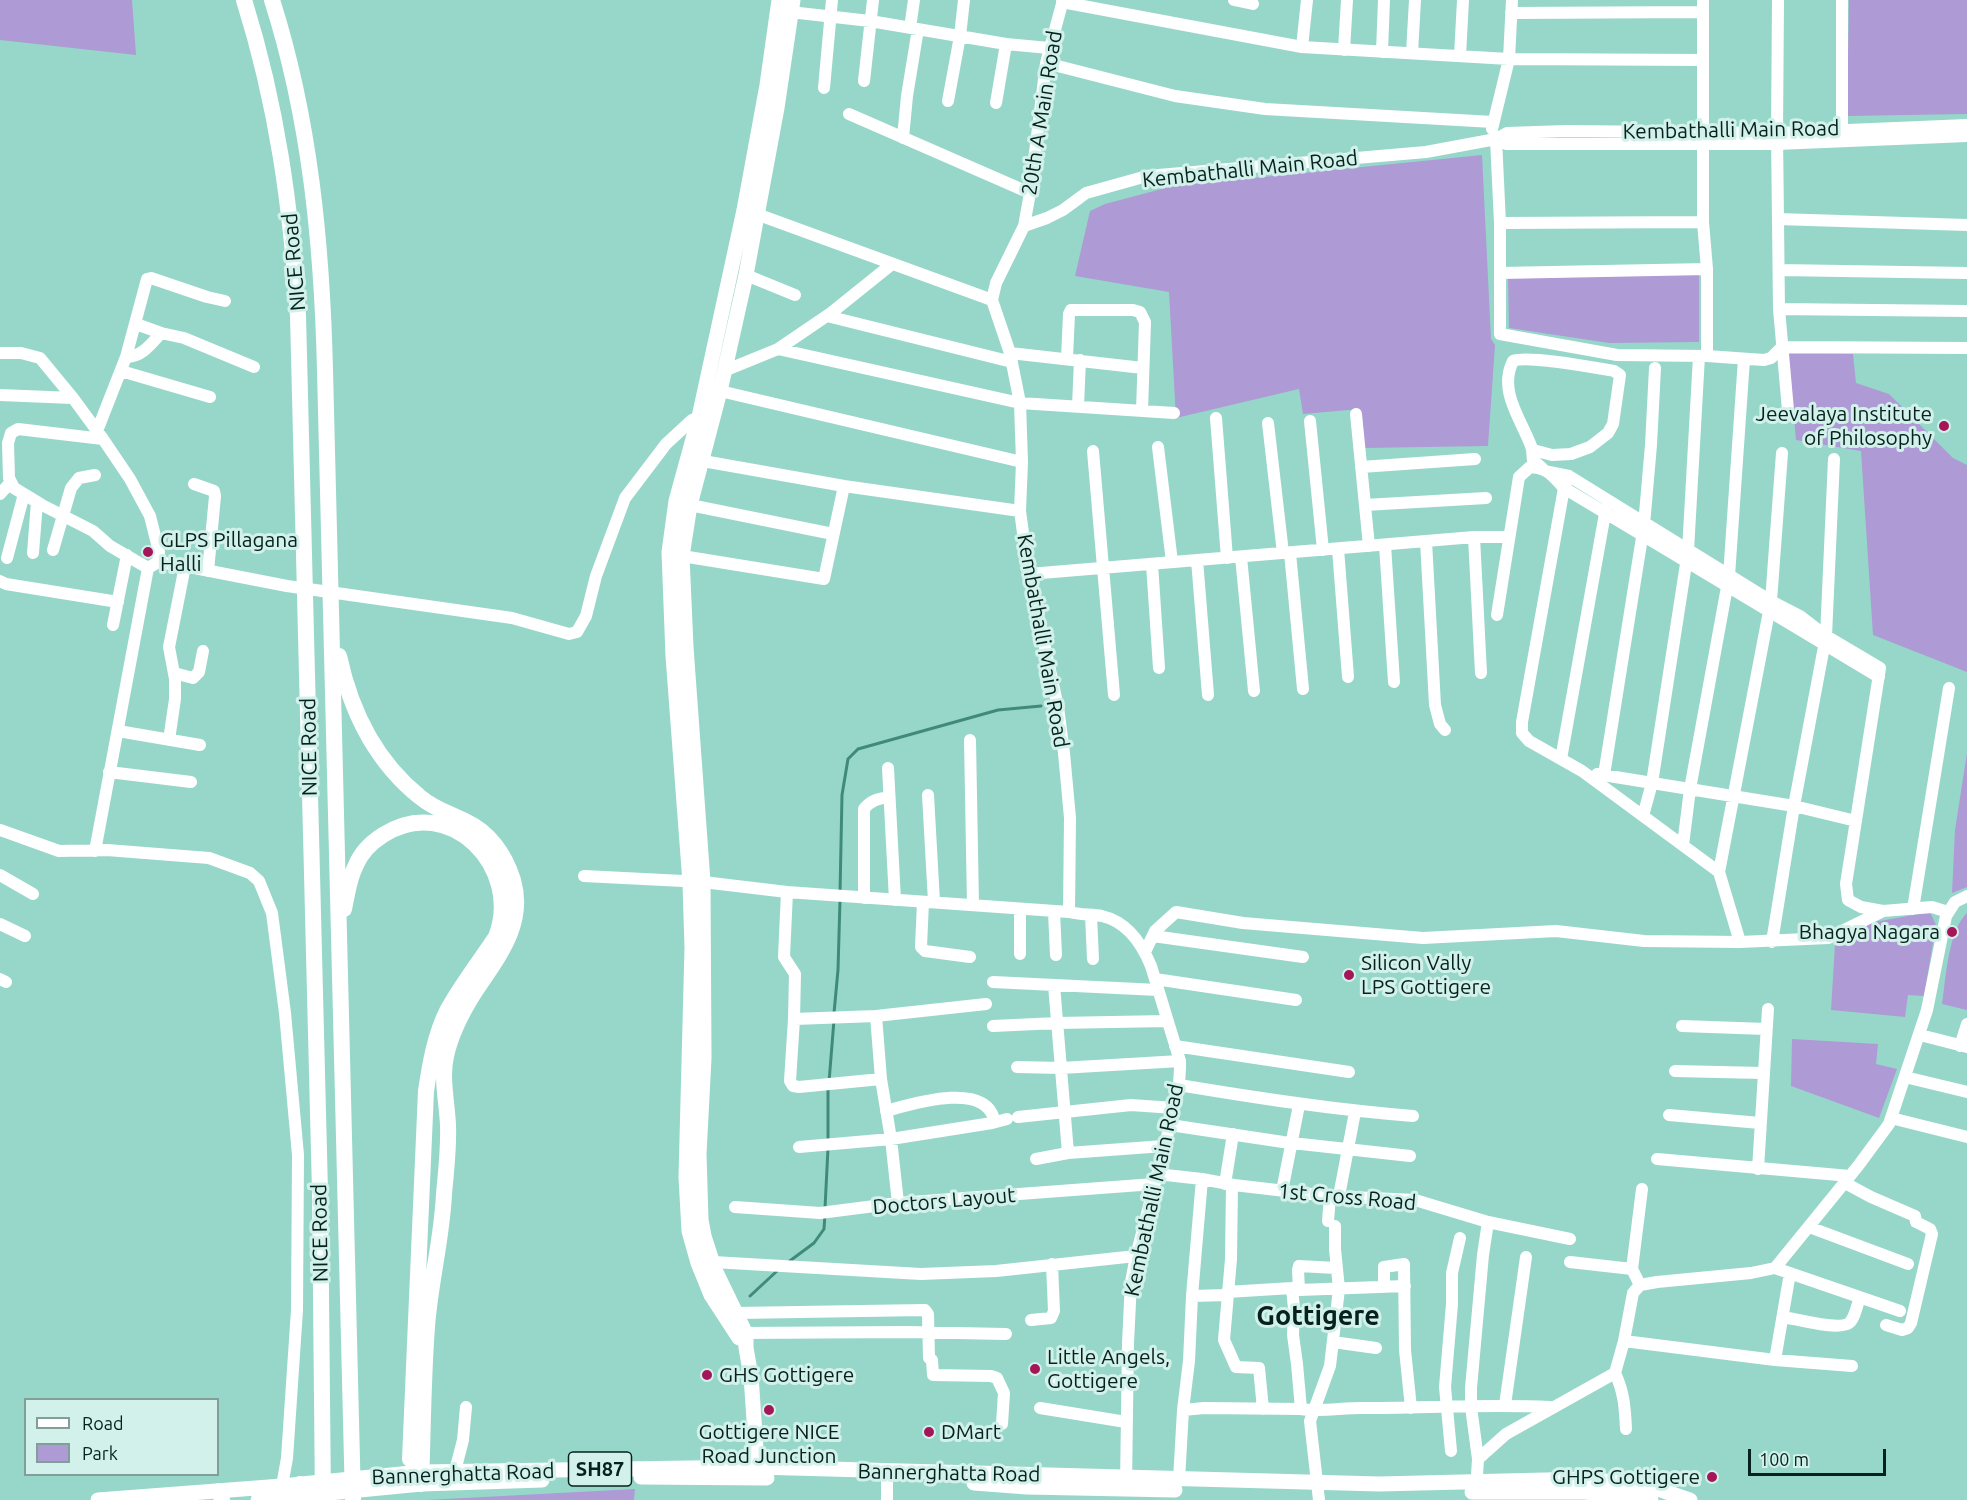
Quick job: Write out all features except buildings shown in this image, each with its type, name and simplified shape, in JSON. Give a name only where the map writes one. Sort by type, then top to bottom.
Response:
[{"type":"highway","name":"NICE Road","points":[[244,0],[263,64],[278,135],[290,211],[298,316],[320,1192],[324,1500]]},
{"type":"highway","name":"NICE Road","points":[[272,0],[292,74],[303,130],[315,204],[321,268],[353,1500]]},
{"type":"highway","points":[[331,620],[345,684],[364,730],[375,748],[402,782],[421,798],[434,808],[465,821],[487,835],[509,868],[516,896],[517,910],[510,937],[461,1016],[445,1057],[448,1127],[443,1212],[427,1325],[416,1479]]},
{"type":"highway","points":[[339,933],[356,863],[376,840],[398,827],[409,824],[434,824],[458,831],[485,852],[496,875],[502,900],[500,925],[486,952],[447,1011],[432,1054],[428,1080],[411,1418],[416,1479]]},
{"type":"main road","points":[[742,1338],[711,1295],[698,1263],[689,1231],[686,1177],[696,882],[677,716],[669,552],[676,501],[706,418],[720,391],[746,275],[751,212],[779,0]]},
{"type":"main road","points":[[757,1472],[751,1376],[736,1313],[712,1262],[701,1220],[699,1154],[704,1058],[682,556],[690,505],[703,461],[706,418],[751,212],[777,108],[792,6]]},
{"type":"main road","name":"Bannerghatta Road","points":[[258,1500],[455,1472],[757,1472],[1318,1491],[1476,1487],[1525,1491],[1587,1479],[1649,1496],[1690,1500]]},
{"type":"main road","name":"Bannerghatta Road","points":[[416,1479],[614,1477],[757,1472],[887,1480],[1126,1484],[1179,1480],[1318,1491]]},
{"type":"main road","name":"Bannerghatta Road","points":[[98,1500],[220,1495],[282,1486],[298,1494]]},
{"type":"street","points":[[824,88],[832,0]]},
{"type":"street","points":[[864,81],[873,0]]},
{"type":"street","points":[[903,138],[914,29],[914,0]]},
{"type":"street","points":[[948,101],[964,0]]},
{"type":"street","points":[[1234,0],[1254,4]]},
{"type":"street","points":[[1302,47],[1307,0]]},
{"type":"street","points":[[1344,50],[1347,0]]},
{"type":"street","points":[[1382,52],[1384,0]]},
{"type":"street","points":[[1412,53],[1415,0]]},
{"type":"street","points":[[1460,56],[1463,0]]},
{"type":"street","points":[[1512,0],[1509,59],[1493,122],[1500,223],[1500,334],[1617,355],[1744,359],[1771,358],[1782,347],[1967,348]]},
{"type":"street","points":[[1769,414],[1787,415],[1779,309],[1778,0]]},
{"type":"street","points":[[1842,0],[1842,129]]},
{"type":"street","points":[[1063,1],[1302,47],[1509,59],[1703,60]]},
{"type":"street","name":"20th A Main Road","points":[[1024,226],[1046,63],[1063,1]]},
{"type":"street","points":[[792,6],[830,18],[870,21],[1006,44],[1049,48]]},
{"type":"street","points":[[1511,14],[1703,6],[1703,222],[1707,269],[1703,356],[1687,556],[1652,783],[1643,816]]},
{"type":"street","points":[[996,104],[1006,44]]},
{"type":"street","points":[[1046,63],[1175,96],[1265,109],[1493,122]]},
{"type":"street","points":[[849,114],[1030,193]]},
{"type":"street","name":"Kembathalli Main Road","points":[[1024,226],[1063,210],[1086,193],[1147,176],[1426,152],[1493,140],[1507,133],[1702,131],[1777,139],[1842,129],[1967,125]]},
{"type":"street","name":"Kembathalli Main Road","points":[[1493,140],[1506,144],[1702,145],[1777,139],[1967,136]]},
{"type":"street","points":[[751,212],[992,300],[996,284],[1024,226]]},
{"type":"street","points":[[1778,219],[1967,225]]},
{"type":"street","points":[[1500,223],[1703,222]]},
{"type":"street","points":[[724,371],[778,349],[826,316],[892,264]]},
{"type":"street","points":[[1500,273],[1707,269]]},
{"type":"street","points":[[1779,270],[1967,273]]},
{"type":"street","points":[[746,275],[795,296]]},
{"type":"street","points":[[100,435],[136,324],[147,279],[152,278],[225,301]]},
{"type":"street","name":"Kembathalli Main Road","points":[[992,300],[1011,357],[1020,403],[1022,462],[1020,511],[1029,574],[1058,707],[1064,753],[1070,818],[1069,912],[1110,918],[1137,938],[1145,952],[1180,1061],[1179,1085],[1174,1108],[1136,1256],[1129,1311],[1126,1484]]},
{"type":"street","points":[[1779,309],[1967,311]]},
{"type":"street","points":[[1078,406],[1069,314],[1071,310],[1133,310],[1140,312],[1145,322],[1142,411]]},
{"type":"street","points":[[826,316],[1011,357],[1073,359],[1143,368]]},
{"type":"street","points":[[136,324],[184,338],[254,367]]},
{"type":"street","points":[[126,357],[135,357],[141,353],[161,333]]},
{"type":"street","points":[[778,349],[1020,403],[1174,413]]},
{"type":"street","points":[[0,353],[21,353],[40,358],[73,398],[130,479],[150,516],[159,552],[139,591],[118,731],[95,851]]},
{"type":"street","points":[[1614,371],[1617,355]]},
{"type":"street","points":[[1533,450],[1552,455],[1571,454],[1590,447],[1608,433],[1613,424],[1620,375],[1614,371],[1556,362],[1520,359],[1513,361],[1509,375],[1509,397],[1533,450],[1533,460],[1770,606],[1800,616],[1826,640],[1880,668],[1846,884],[1848,900],[1861,907],[1883,911],[1932,907],[1948,912]]},
{"type":"street","points":[[1683,845],[1690,789],[1728,580],[1744,359]]},
{"type":"street","points":[[1604,775],[1644,530],[1655,368]]},
{"type":"street","points":[[121,371],[210,397]]},
{"type":"street","points":[[720,391],[1022,462]]},
{"type":"street","points":[[0,395],[73,398]]},
{"type":"street","points":[[1356,414],[1369,546]]},
{"type":"street","points":[[100,435],[18,429],[11,433],[4,443],[9,478],[14,488],[93,531],[110,546],[126,555],[153,565],[185,566],[348,596],[512,618],[569,634],[577,632],[586,616],[596,576],[625,498],[666,444],[692,420],[706,418]]},
{"type":"street","points":[[1216,418],[1227,558]]},
{"type":"street","points":[[1310,421],[1323,550]]},
{"type":"street","points":[[1268,423],[1303,689]]},
{"type":"street","points":[[1158,447],[1172,562]]},
{"type":"street","points":[[1093,451],[1114,695]]},
{"type":"street","points":[[1740,942],[1719,872],[1770,606],[1782,453]]},
{"type":"street","points":[[1361,467],[1475,459]]},
{"type":"street","points":[[1772,942],[1794,806],[1826,640],[1834,459]]},
{"type":"street","points":[[703,461],[844,486],[1020,511]]},
{"type":"street","points":[[1497,615],[1519,477],[1530,467],[1546,470]]},
{"type":"street","points":[[53,550],[71,488],[79,478],[95,476]]},
{"type":"street","points":[[0,494],[11,482]]},
{"type":"street","points":[[1566,482],[1522,722],[1522,733],[1529,741],[1582,771],[1719,872]]},
{"type":"street","points":[[194,484],[211,488],[215,496],[208,572]]},
{"type":"street","points":[[682,556],[824,579],[844,486]]},
{"type":"street","points":[[7,558],[24,494]]},
{"type":"street","points":[[1365,506],[1486,498]]},
{"type":"street","points":[[33,553],[37,502]]},
{"type":"street","points":[[690,505],[833,534]]},
{"type":"street","points":[[1561,759],[1606,507]]},
{"type":"street","points":[[1029,574],[1474,537],[1508,537]]},
{"type":"street","points":[[1474,537],[1481,673]]},
{"type":"street","points":[[1426,541],[1434,652],[1435,705],[1440,724],[1445,730]]},
{"type":"street","points":[[1385,545],[1394,682]]},
{"type":"street","points":[[1338,549],[1348,677]]},
{"type":"street","points":[[113,625],[126,555]]},
{"type":"street","points":[[1241,557],[1254,691]]},
{"type":"street","points":[[1197,560],[1208,695]]},
{"type":"street","points":[[1152,564],[1159,668]]},
{"type":"street","points":[[169,740],[175,699],[175,679],[169,647],[185,566]]},
{"type":"street","points":[[0,581],[6,584],[118,602]]},
{"type":"street","points":[[174,673],[193,678],[199,672],[203,651]]},
{"type":"street","points":[[1913,909],[1949,688]]},
{"type":"street","points":[[118,731],[200,745]]},
{"type":"street","points":[[970,740],[974,905]]},
{"type":"street","points":[[888,768],[895,900]]},
{"type":"street","points":[[1582,771],[1794,806],[1856,821]]},
{"type":"street","points":[[109,772],[191,782]]},
{"type":"street","points":[[928,795],[928,902],[921,947],[925,951],[970,957]]},
{"type":"street","points":[[864,898],[864,809],[876,799],[889,798]]},
{"type":"street","points":[[0,830],[59,851],[107,850],[208,858],[250,873],[259,881],[272,913],[285,1013],[298,1155],[297,1310],[287,1458],[282,1486]]},
{"type":"street","points":[[0,875],[33,894]]},
{"type":"street","points":[[584,876],[696,882],[787,892],[1069,912]]},
{"type":"street","points":[[787,892],[784,957],[795,974],[790,1081],[793,1086],[799,1088],[880,1078]]},
{"type":"street","points":[[1775,1268],[1889,1124],[1920,1035],[1946,916],[1954,902],[1967,896]]},
{"type":"street","points":[[1020,909],[1020,954]]},
{"type":"street","points":[[1145,952],[1155,931],[1176,912],[1243,923],[1423,938],[1556,932],[1644,941],[1772,942],[1828,939],[1883,911]]},
{"type":"street","points":[[1054,912],[1056,955]]},
{"type":"street","points":[[1091,915],[1093,959]]},
{"type":"street","points":[[0,924],[25,936]]},
{"type":"street","points":[[1153,936],[1303,957]]},
{"type":"street","points":[[993,982],[1054,985],[1156,984],[1296,1000]]},
{"type":"street","points":[[1054,985],[1068,1154]]},
{"type":"street","points":[[794,1019],[876,1016],[986,1004]]},
{"type":"street","points":[[1758,1169],[1768,1009]]},
{"type":"street","points":[[876,1016],[880,1078],[891,1138],[898,1203]]},
{"type":"street","points":[[993,1026],[1167,1021]]},
{"type":"street","points":[[1920,1035],[1964,1046],[1967,1024]]},
{"type":"street","points":[[1682,1026],[1766,1029]]},
{"type":"street","points":[[1175,1046],[1349,1072]]},
{"type":"street","points":[[1017,1067],[1061,1068],[1180,1061]]},
{"type":"street","points":[[1675,1071],[1763,1073]]},
{"type":"street","points":[[1905,1077],[1967,1092]]},
{"type":"street","points":[[1179,1085],[1299,1105],[1413,1116]]},
{"type":"street","points":[[886,1111],[941,1097],[975,1100],[992,1112],[994,1119],[992,1123]]},
{"type":"street","points":[[799,1148],[891,1138],[1065,1112],[1131,1105],[1174,1108]]},
{"type":"street","points":[[1282,1191],[1299,1105]]},
{"type":"street","points":[[1306,1409],[1330,1366],[1339,1289],[1332,1223],[1335,1196],[1355,1112]]},
{"type":"street","points":[[1669,1115],[1760,1123]]},
{"type":"street","points":[[1891,1118],[1967,1137]]},
{"type":"street","points":[[1170,1125],[1291,1143],[1410,1156]]},
{"type":"street","points":[[1233,1134],[1228,1184],[1230,1259],[1224,1340],[1236,1366],[1259,1368],[1263,1409]]},
{"type":"street","points":[[1036,1159],[1164,1146]]},
{"type":"street","points":[[1656,1159],[1847,1179],[1871,1197],[1915,1216],[1916,1222],[1930,1229],[1932,1234],[1911,1323],[1908,1328],[1902,1330],[1886,1325]]},
{"type":"street","name":"1st Cross Road","points":[[1155,1179],[1202,1179],[1282,1191],[1415,1200],[1488,1222],[1570,1239]]},
{"type":"street","name":"Doctors Layout","points":[[735,1207],[825,1212],[1155,1179]]},
{"type":"street","points":[[1179,1480],[1183,1410],[1190,1361],[1192,1296],[1202,1179]]},
{"type":"street","points":[[1640,1285],[1632,1269],[1642,1190]]},
{"type":"street","points":[[1476,1487],[1478,1459],[1471,1407],[1471,1388],[1488,1222]]},
{"type":"street","points":[[1809,1227],[1908,1264]]},
{"type":"street","points":[[1451,1451],[1445,1387],[1452,1273],[1460,1238]]},
{"type":"street","points":[[712,1262],[921,1274],[996,1271],[1136,1256]]},
{"type":"street","points":[[1505,1405],[1526,1257]]},
{"type":"street","points":[[1570,1263],[1632,1269]]},
{"type":"street","points":[[1031,1320],[1052,1318],[1054,1311],[1052,1264]]},
{"type":"street","points":[[1384,1287],[1384,1267],[1404,1264],[1405,1350],[1411,1408]]},
{"type":"street","points":[[1318,1491],[1310,1420],[1293,1335],[1295,1289],[1299,1266],[1336,1268]]},
{"type":"street","points":[[1626,1429],[1625,1402],[1615,1373],[1633,1293],[1640,1285],[1750,1273],[1775,1268],[1900,1311]]},
{"type":"street","points":[[1775,1360],[1791,1274]]},
{"type":"street","points":[[1192,1296],[1295,1289],[1405,1286]]},
{"type":"street","points":[[1783,1317],[1827,1325],[1847,1325],[1852,1320],[1860,1297]]},
{"type":"street","points":[[736,1313],[925,1310],[928,1314],[929,1358],[932,1360],[934,1376],[991,1376],[997,1378],[1004,1393],[1002,1424]]},
{"type":"street","points":[[742,1338],[929,1332],[1006,1334]]},
{"type":"street","points":[[1624,1341],[1775,1360],[1852,1366]]},
{"type":"street","points":[[1333,1342],[1376,1348]]},
{"type":"street","points":[[1478,1459],[1506,1434],[1615,1373]]},
{"type":"street","points":[[1051,1380],[1127,1384]]},
{"type":"street","points":[[1183,1410],[1204,1408],[1446,1408],[1505,1405],[1552,1407]]},
{"type":"street","points":[[455,1472],[463,1440],[466,1407]]},
{"type":"street","points":[[1040,1408],[1126,1422]]},
{"type":"street","points":[[887,1480],[887,1500]]},
{"type":"green space","points":[[0,0],[132,0],[136,55],[0,40]]},
{"type":"green space","points":[[1849,0],[1967,0],[1967,114],[1847,116]]},
{"type":"green space","points":[[1482,155],[1491,339],[1495,345],[1488,446],[1364,448],[1360,409],[1303,414],[1299,389],[1176,418],[1169,292],[1075,276],[1090,211],[1105,204],[1173,186]]},
{"type":"green space","points":[[1699,274],[1699,342],[1609,343],[1509,328],[1508,277]]},
{"type":"green space","points":[[1788,354],[1853,354],[1856,383],[1889,394],[1953,458],[1967,465],[1967,672],[1873,635],[1861,451],[1796,440]]},
{"type":"green space","points":[[1967,753],[1967,887],[1952,893],[1955,830]]},
{"type":"green space","points":[[1930,912],[1936,925],[1924,996],[1908,995],[1905,1017],[1831,1010],[1835,944],[1869,923]]},
{"type":"green space","points":[[1967,913],[1967,1010],[1942,1004],[1952,943]]},
{"type":"green space","points":[[1792,1039],[1878,1044],[1876,1064],[1897,1069],[1879,1118],[1791,1086]]},
{"type":"green space","points":[[635,1489],[634,1500],[427,1500]]},
{"type":"waterway","points":[[840,893],[842,795],[848,759],[858,749],[998,710],[1041,706]]},
{"type":"waterway","points":[[834,1013],[840,900]]},
{"type":"waterway","points":[[829,1082],[834,1020]]},
{"type":"waterway","points":[[828,1088],[828,1142]]},
{"type":"waterway","points":[[825,1208],[828,1148]]},
{"type":"waterway","points":[[787,1263],[814,1243],[824,1229],[825,1214]]},
{"type":"waterway","points":[[750,1296],[777,1271]]},
{"type":"place","name":"Jeevalaya Institute of Philosophy","points":[[1944,426]]},
{"type":"place","name":"GLPS Pillagana Halli","points":[[148,552]]},
{"type":"place","name":"Bhagya Nagara","points":[[1952,932]]},
{"type":"place","name":"Silicon Vally LPS Gottigere","points":[[1349,975]]},
{"type":"place","name":"Little Angels, Gottigere","points":[[1035,1369]]},
{"type":"place","name":"GHS Gottigere","points":[[707,1375]]},
{"type":"place","name":"Gottigere NICE Road Junction","points":[[769,1410]]},
{"type":"place","name":"DMart","points":[[929,1432]]},
{"type":"place","name":"GHPS Gottigere","points":[[1712,1477]]},
{"type":"district","name":"Gottigere","points":[[1318,1316]]}]
